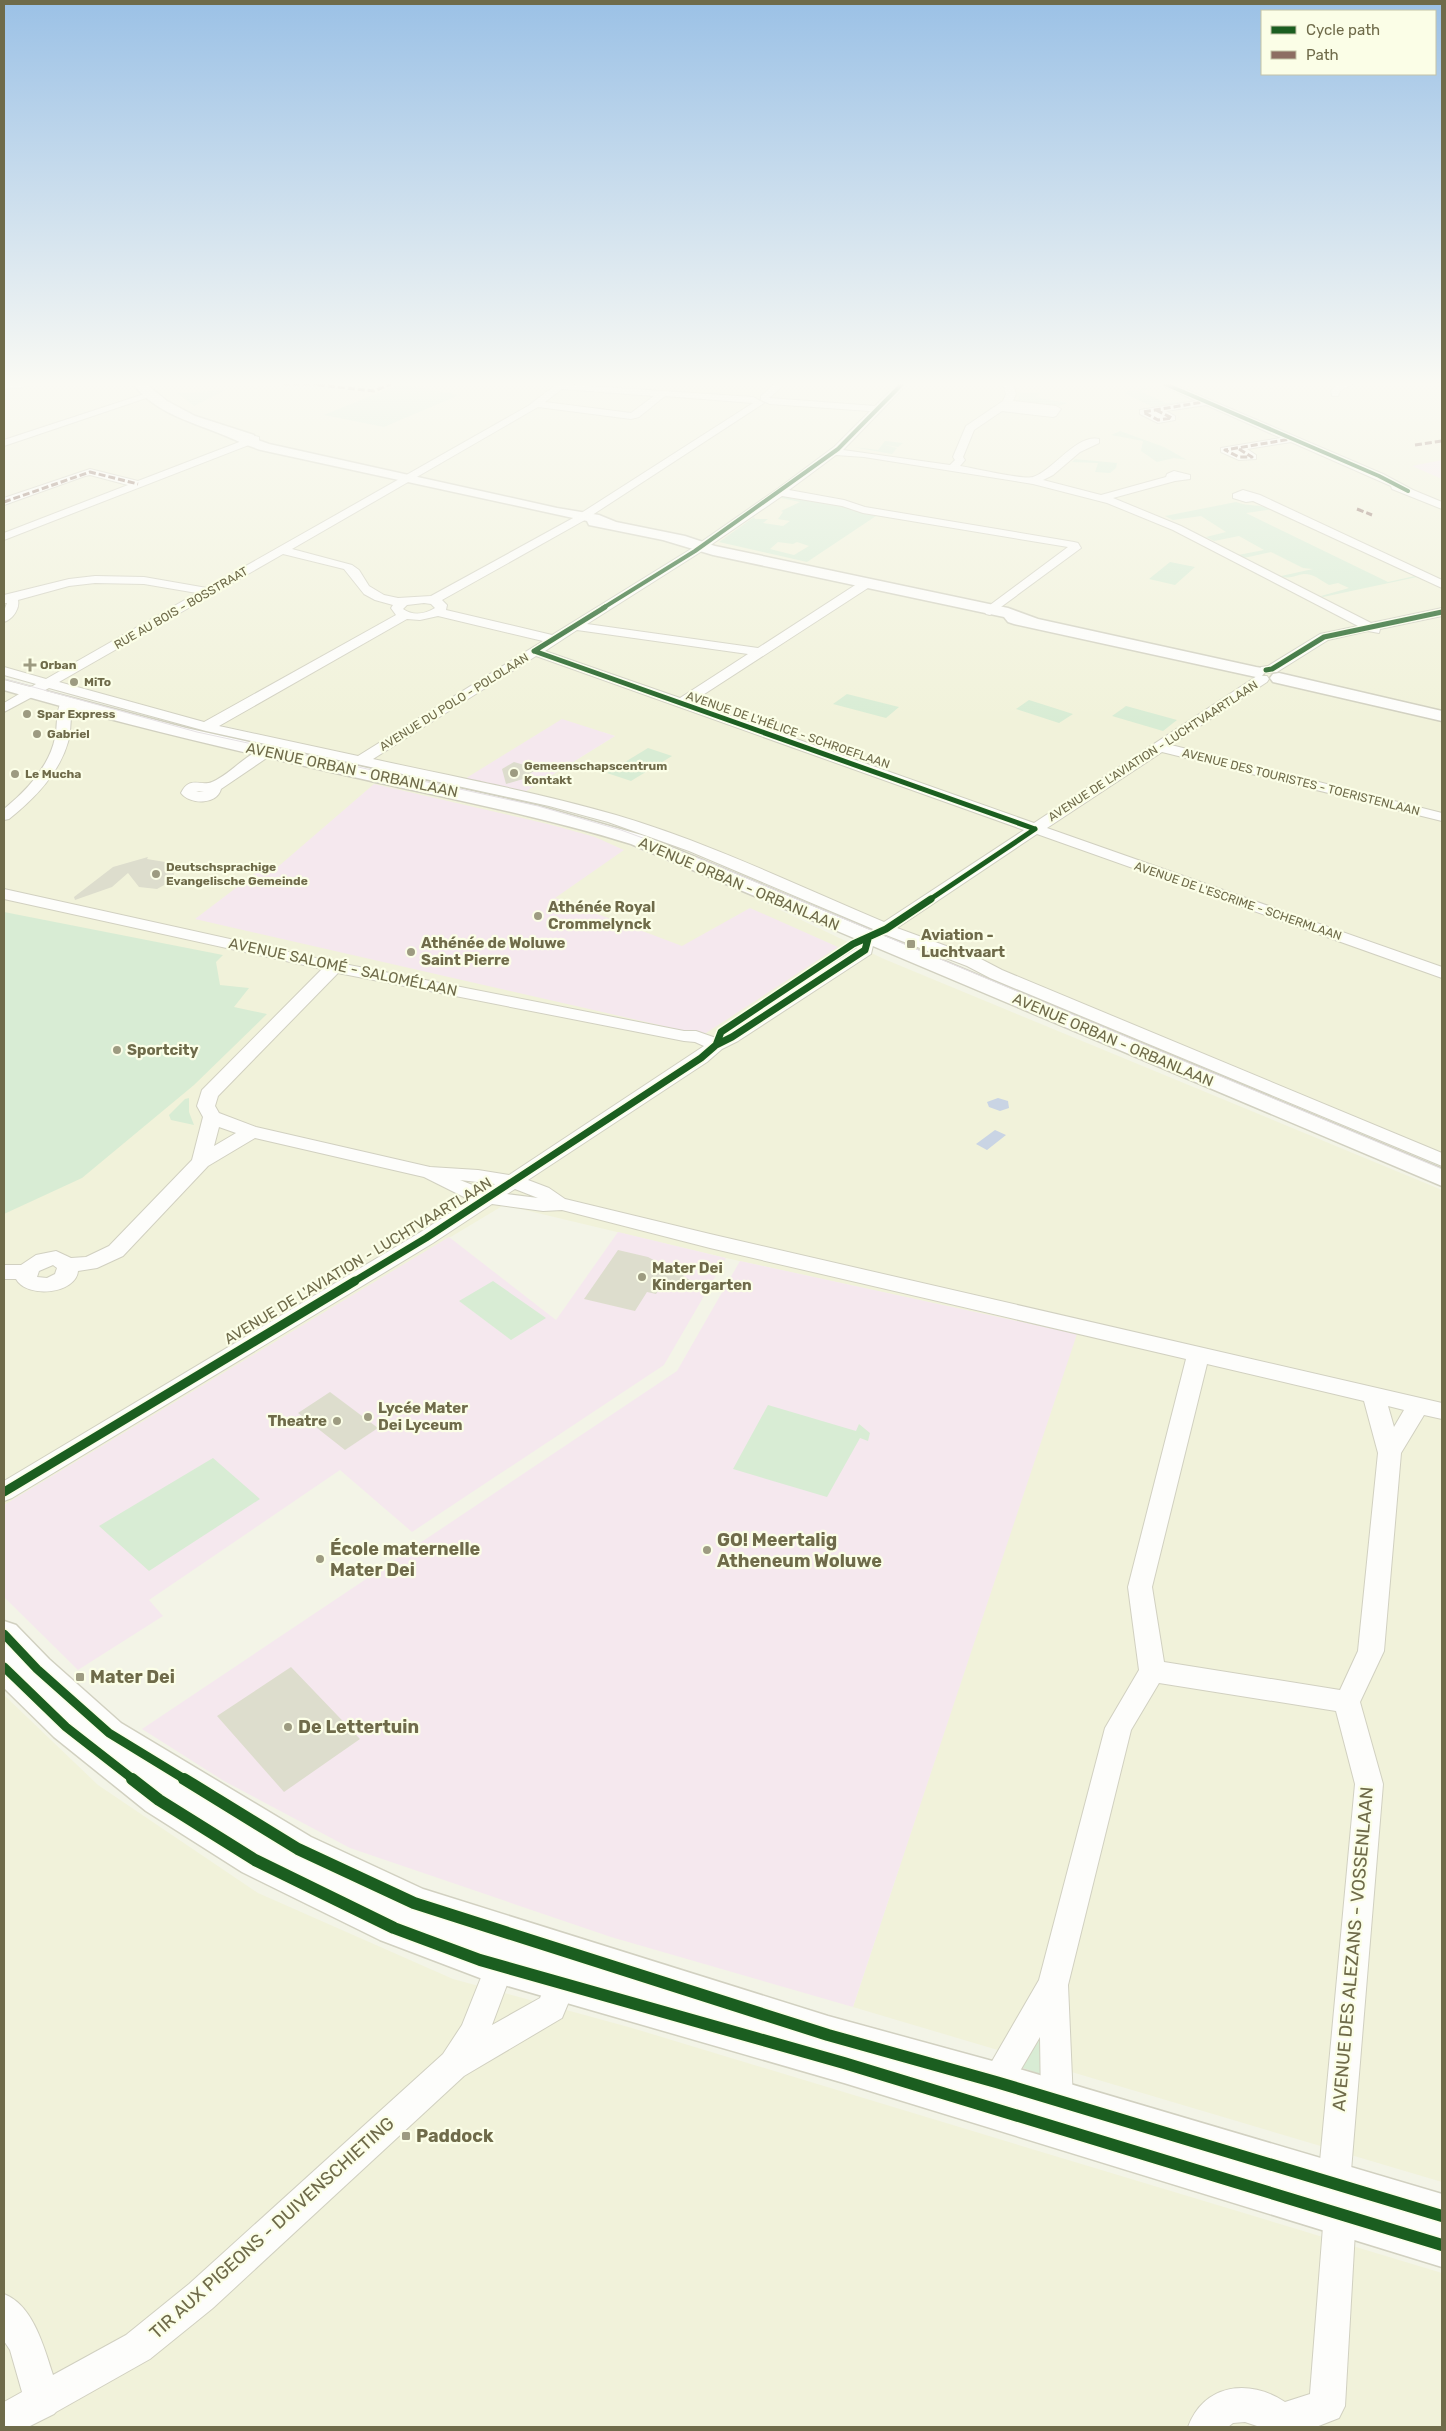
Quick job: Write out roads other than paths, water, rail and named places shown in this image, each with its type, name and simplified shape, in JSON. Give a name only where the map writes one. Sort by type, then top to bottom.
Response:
[{"type":"street","points":[[4,502],[16,497]]},
{"type":"street","points":[[4,538],[105,497]]},
{"type":"street","name":"RUE AU BOIS - BOSSTRAAT","points":[[4,708],[374,497]]},
{"type":"street","points":[[493,497],[990,611],[1003,617],[1031,621],[1268,674],[1442,716]]},
{"type":"street","points":[[282,550],[348,566],[356,572],[362,586],[369,592],[419,616],[612,497]]},
{"type":"street","name":"AVENUE DU POLO - POLOLAAN","points":[[360,761],[702,545],[772,497]]},
{"type":"street","points":[[812,497],[844,503],[862,510],[1074,545],[1075,548],[990,611]]},
{"type":"street","points":[[1101,497],[1176,528],[1372,628],[1442,616]]},
{"type":"street","points":[[1106,499],[1114,497]]},
{"type":"street","points":[[1423,497],[1442,506]]},
{"type":"street","points":[[1255,498],[1442,584]]},
{"type":"street","points":[[6,599],[55,586],[104,578],[157,582],[210,592]]},
{"type":"street","points":[[680,704],[867,583]]},
{"type":"street","points":[[4,618],[12,610],[13,602],[6,599]]},
{"type":"street","points":[[435,606],[553,639]]},
{"type":"street","points":[[206,727],[404,609]]},
{"type":"street","points":[[1372,628],[1442,612]]},
{"type":"street","points":[[574,626],[760,652]]},
{"type":"street","name":"AVENUE DE L'AVIATION - LUCHTVAARTLAAN","points":[[5,1491],[426,1238],[512,1183],[701,1058],[716,1045],[732,1037],[864,950],[877,934],[1268,674],[1332,640],[1372,628]]},
{"type":"street","name":"AVENUE DE L'HÉLICE - SCHROEFLAAN","points":[[534,652],[1034,829]]},
{"type":"street","name":"AVENUE ORBAN - ORBANLAAN","points":[[4,671],[48,684],[100,705],[266,752],[512,805],[611,831],[877,934],[973,962],[1005,978],[1442,1160]]},
{"type":"street","name":"AVENUE ORBAN - ORBANLAAN","points":[[4,685],[67,703],[100,705],[206,727],[552,802],[613,819],[694,848],[877,934],[1442,1178]]},
{"type":"street","points":[[4,816],[48,769],[61,742],[64,710],[67,703]]},
{"type":"street","name":"AVENUE DES TOURISTES - TOERISTENLAAN","points":[[1160,747],[1442,817]]},
{"type":"street","points":[[213,788],[266,752]]},
{"type":"street","name":"AVENUE DE L'ESCRIME - SCHERMLAAN","points":[[1034,829],[1442,973]]},
{"type":"street","name":"AVENUE SALOMÉ - SALOMÉLAAN","points":[[4,894],[334,967],[684,1036],[700,1046],[716,1045]]},
{"type":"street","points":[[334,967],[209,1094],[206,1106],[212,1117],[231,1126],[252,1132],[430,1173],[461,1174],[512,1183],[551,1197],[562,1204]]},
{"type":"street","points":[[201,1162],[212,1117]]},
{"type":"street","points":[[4,1272],[26,1272],[36,1262],[50,1258],[63,1260],[68,1265],[90,1263],[116,1251],[201,1162],[252,1132]]},
{"type":"street","points":[[430,1173],[474,1195],[543,1205],[562,1204],[1442,1411]]},
{"type":"street","points":[[1057,2101],[1053,1985],[1118,1728],[1152,1671],[1140,1587],[1198,1354]]},
{"type":"street","points":[[1152,1671],[1347,1702],[1371,1651],[1390,1453],[1374,1395]]},
{"type":"street","points":[[1390,1453],[1419,1405]]},
{"type":"street","points":[[4,1634],[37,1669],[109,1733],[298,1850],[414,1902],[532,1942],[567,1969],[844,2063],[1337,2198],[1442,2216]]},
{"type":"street","points":[[4,1668],[66,1727],[159,1800],[255,1860],[394,1928],[500,1965],[567,1969],[828,2035],[996,2082],[1057,2101],[1337,2198],[1442,2245]]},
{"type":"street","name":"AVENUE DES ALEZANS - VOSSENLAAN","points":[[1283,2424],[1327,2406],[1337,2198],[1369,1784],[1347,1702]]},
{"type":"street","points":[[500,1965],[532,1942]]},
{"type":"street","name":"TIR AUX PIGEONS - DUIVENSCHIETING","points":[[4,2421],[42,2402],[138,2347],[180,2313],[452,2065],[474,2034],[500,1965]]},
{"type":"street","name":"TIR AUX PIGEONS - DUIVENSCHIETING","points":[[452,2065],[551,2008],[567,1969]]},
{"type":"street","points":[[996,2082],[1053,1985]]},
{"type":"street","points":[[4,2311],[24,2341],[37,2378],[42,2402]]},
{"type":"street","points":[[1206,2427],[1209,2420],[1221,2409],[1238,2404],[1247,2404],[1265,2409],[1283,2424]]},
{"type":"water","points":[[998,1098],[1008,1101],[1009,1108],[1000,1111],[989,1107],[987,1102]]},
{"type":"water","points":[[995,1130],[1006,1135],[987,1150],[976,1144]]},
{"type":"tram line","points":[[4,679],[197,732],[538,806],[621,830],[706,861],[1442,1169]]},
{"type":"place","name":"Orban","points":[[30,665]]},
{"type":"place","name":"MiTo","points":[[74,682]]},
{"type":"place","name":"Spar Express","points":[[27,714]]},
{"type":"place","name":"Gabriel","points":[[37,734]]},
{"type":"place","name":"Gemeenschapscentrum Kontakt","points":[[514,773]]},
{"type":"place","name":"Le Mucha","points":[[15,774]]},
{"type":"place","name":"Deutschsprachige Evangelische Gemeinde","points":[[156,874]]},
{"type":"place","name":"Athénée Royal Crommelynck","points":[[538,916]]},
{"type":"place","name":"Aviation - Luchtvaart","points":[[911,944]]},
{"type":"place","name":"Athénée de Woluwe Saint Pierre","points":[[411,952]]},
{"type":"place","name":"Sportcity","points":[[117,1050]]},
{"type":"place","name":"Mater Dei Kindergarten","points":[[642,1277]]},
{"type":"place","name":"Lycée Mater Dei Lyceum","points":[[368,1417]]},
{"type":"place","name":"Theatre","points":[[337,1421]]},
{"type":"place","name":"GO! Meertalig Atheneum Woluwe","points":[[707,1550]]},
{"type":"place","name":"École maternelle Mater Dei","points":[[320,1559]]},
{"type":"place","name":"Mater Dei","points":[[80,1677]]},
{"type":"place","name":"De Lettertuin","points":[[288,1727]]},
{"type":"place","name":"Paddock","points":[[406,2136]]}]
